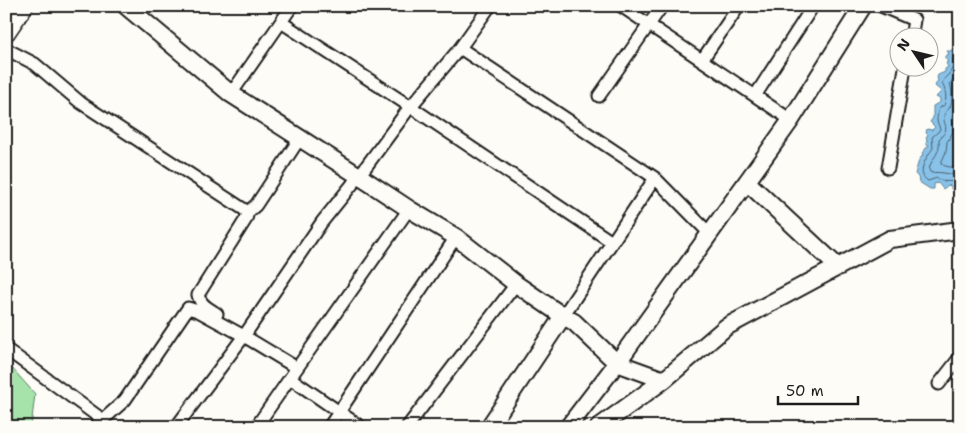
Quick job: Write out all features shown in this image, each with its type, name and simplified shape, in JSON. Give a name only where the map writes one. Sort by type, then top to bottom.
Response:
[{"type":"main road","points":[[6,31],[23,6]]},
{"type":"main road","points":[[126,6],[231,94],[408,209],[456,237],[516,284],[574,322],[617,364],[664,380]]},
{"type":"main road","points":[[568,427],[617,364],[791,120],[864,6]]},
{"type":"main road","points":[[747,182],[838,267]]},
{"type":"main road","points":[[600,427],[664,380],[726,327],[890,239],[960,230]]},
{"type":"main road","points":[[489,427],[563,316]]},
{"type":"street","points":[[231,94],[292,6]]},
{"type":"street","points":[[176,427],[244,336],[322,222],[411,107],[460,48],[490,6]]},
{"type":"street","points":[[621,6],[791,120]]},
{"type":"street","points":[[599,96],[662,6]]},
{"type":"street","points":[[702,60],[738,6]]},
{"type":"street","points":[[755,96],[813,6]]},
{"type":"street","points":[[881,6],[914,20],[912,28]]},
{"type":"street","points":[[281,22],[612,242]]},
{"type":"street","points":[[460,48],[655,178],[710,234]]},
{"type":"street","points":[[6,49],[35,64],[81,103],[248,212]]},
{"type":"street","points":[[888,168],[903,78]]},
{"type":"street","points":[[244,336],[227,320],[205,306],[198,299],[198,296],[246,219],[248,212],[256,205],[300,138]]},
{"type":"street","points":[[563,316],[655,178]]},
{"type":"street","points":[[256,427],[408,209]]},
{"type":"street","points":[[329,427],[456,237]]},
{"type":"street","points":[[407,427],[516,284]]},
{"type":"street","points":[[6,349],[102,424],[125,400],[188,308],[198,311],[244,336],[298,368]]},
{"type":"street","points":[[939,384],[960,357]]},
{"type":"street","points":[[290,378],[361,427]]},
{"type":"green space","points":[[6,364],[35,394],[31,427],[6,427]]},
{"type":"water","points":[[960,46],[960,179],[955,190],[951,189],[951,186],[948,185],[943,189],[938,183],[934,184],[934,189],[930,189],[919,182],[915,174],[919,160],[923,155],[922,153],[929,145],[926,144],[927,129],[932,130],[935,127],[930,122],[933,118],[933,106],[940,102],[940,99],[936,97],[941,91],[935,86],[937,78],[948,67],[945,56],[949,54],[947,51],[951,51],[953,48]]}]
